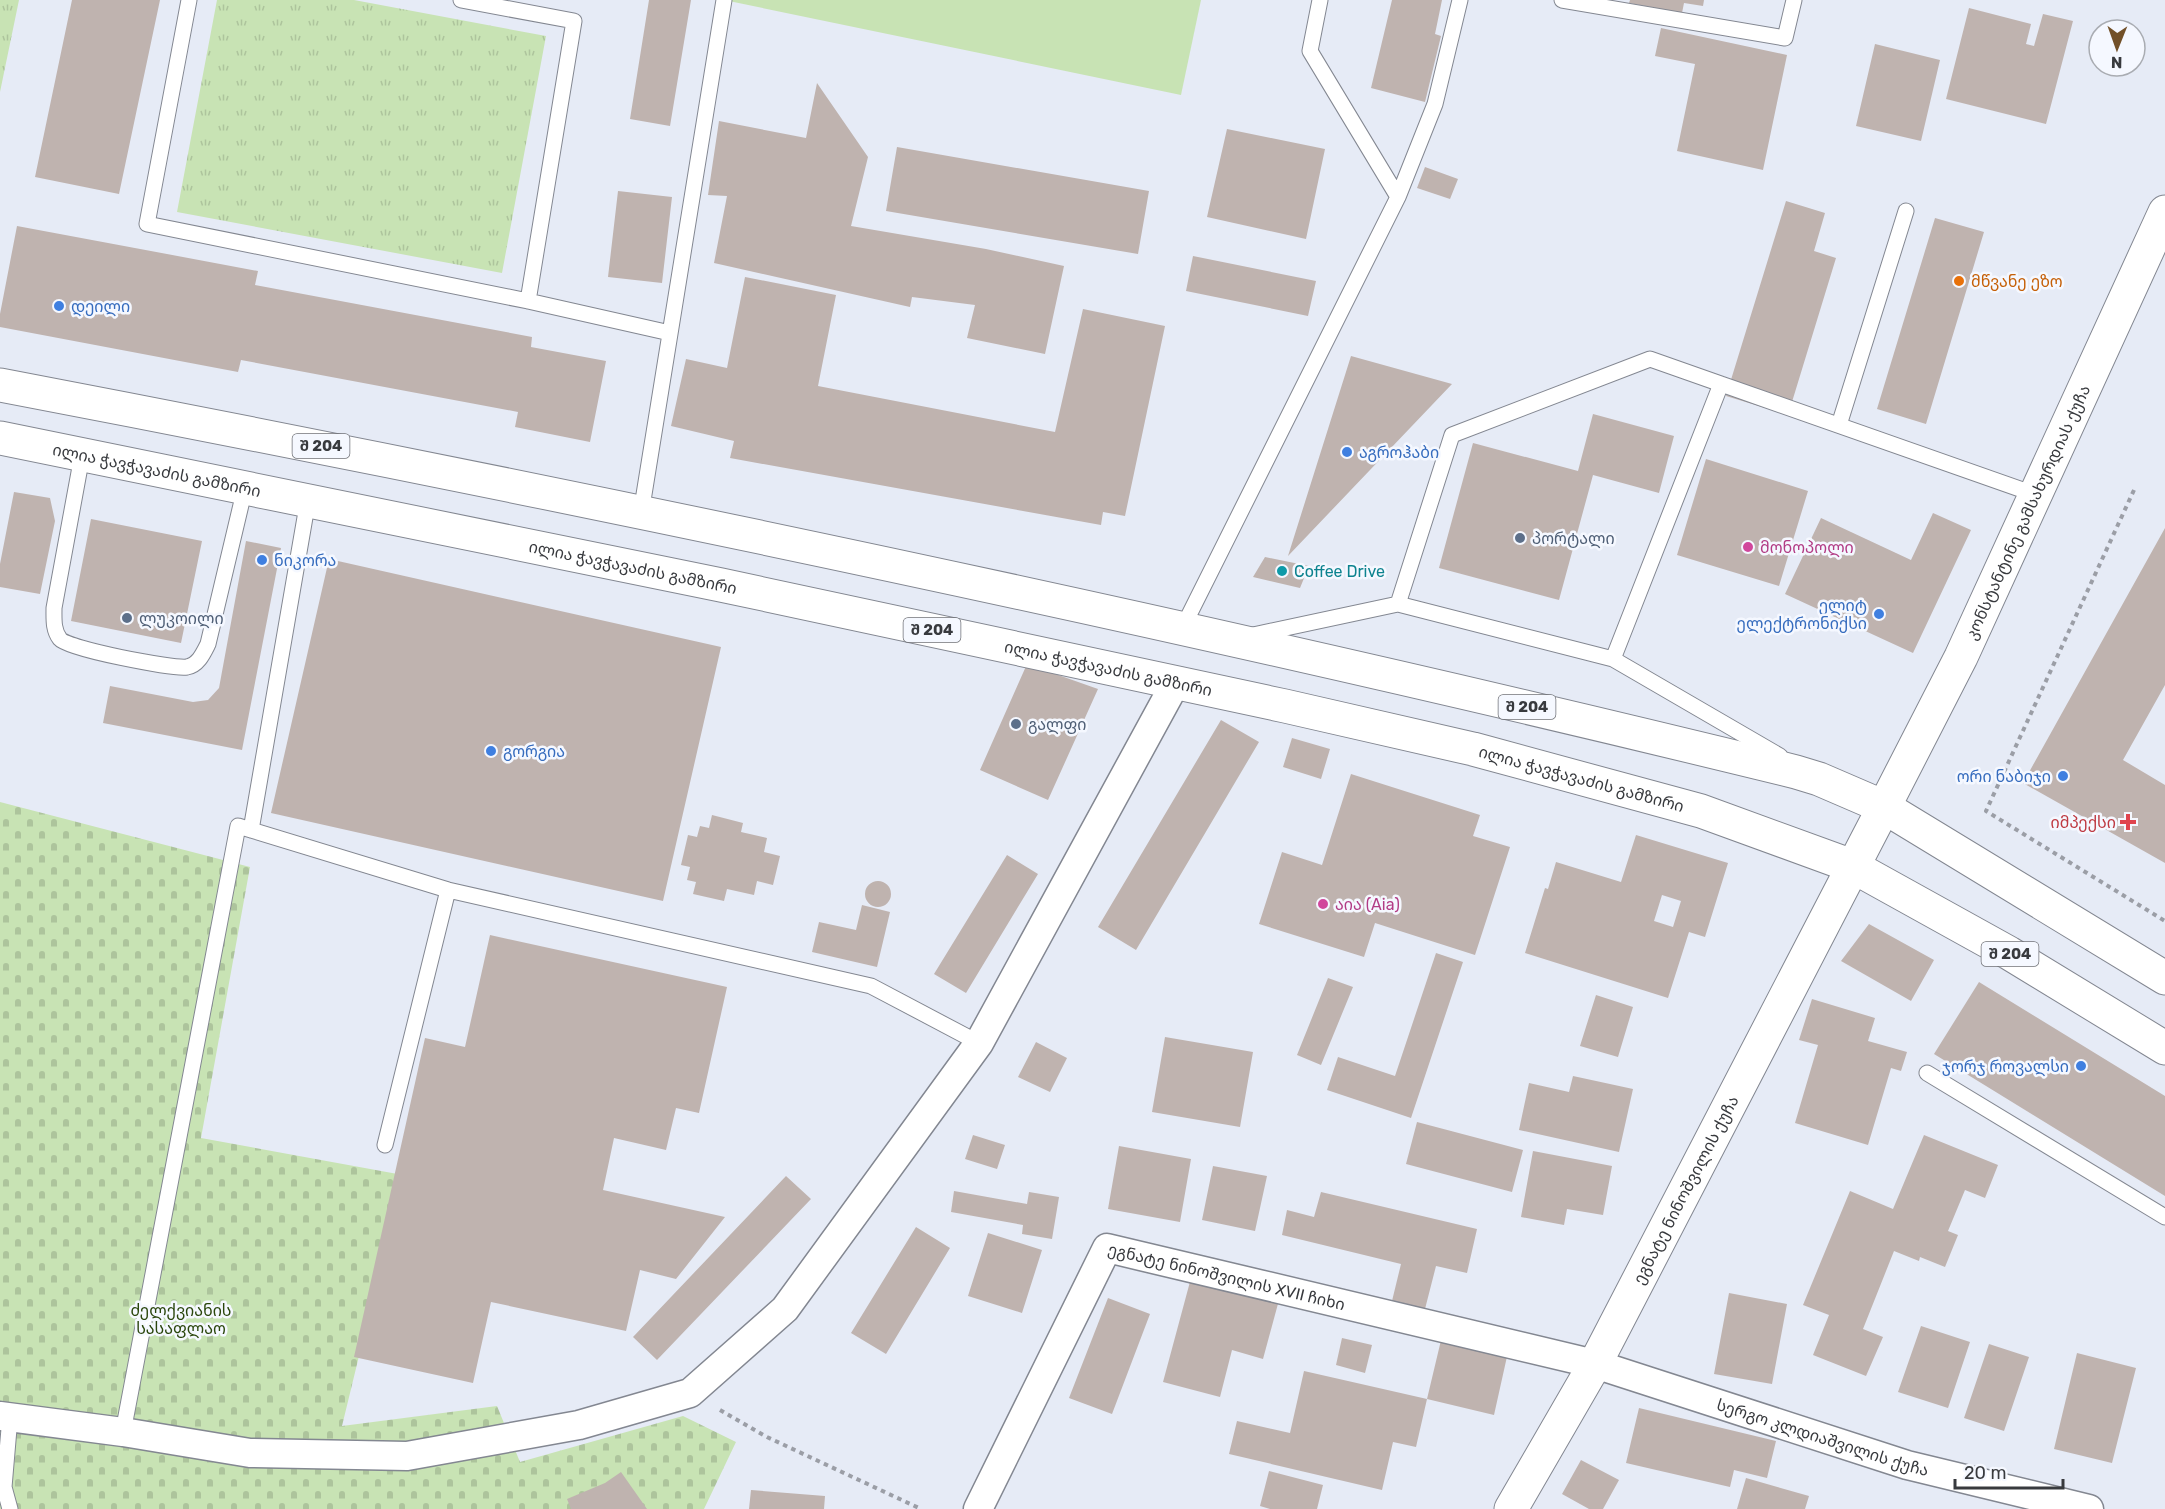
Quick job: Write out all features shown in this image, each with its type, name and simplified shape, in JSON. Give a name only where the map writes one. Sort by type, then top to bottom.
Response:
[{"type":"main road","name":"კონსტანტინე გამსახურდიას ქუჩა","points":[[1852,866],[1961,657],[2165,212]]},
{"type":"main road","name":"შ 204","points":[[0,385],[340,450],[1183,627],[1606,725],[1819,778],[1884,807],[2165,978]]},
{"type":"main road","name":"ილია ჭავჭავაძის გამზირი","points":[[0,438],[308,500],[1176,682],[1473,748],[1701,811],[1852,866],[2009,953],[2165,1048]]},
{"type":"main road","name":"ეგნატე ნინოშვილის ქუჩა","points":[[1511,1509],[1595,1364],[1852,866]]},
{"type":"street","points":[[5,1416],[250,1453],[407,1456],[579,1425],[690,1393],[785,1309],[980,1043],[1176,682]]},
{"type":"street","name":"ეგნატე ნინოშვილის XVII ჩიხი","points":[[978,1509],[1107,1248],[1595,1364]]},
{"type":"street","name":"სერგო კლდიაშვილის ქუჩა","points":[[1595,1364],[1907,1465],[2088,1509]]},
{"type":"lane","points":[[189,0],[147,224],[528,301],[670,333]]},
{"type":"lane","points":[[460,0],[574,21],[528,301]]},
{"type":"lane","points":[[641,513],[724,0]]},
{"type":"lane","points":[[1320,0],[1310,51],[1398,197]]},
{"type":"lane","points":[[1183,627],[1398,197],[1435,104],[1460,0]]},
{"type":"lane","points":[[1562,0],[1785,38],[1794,0]]},
{"type":"lane","points":[[1839,425],[1906,211]]},
{"type":"lane","points":[[1398,604],[1452,435],[1650,359],[2034,495]]},
{"type":"lane","points":[[1613,659],[1721,384]]},
{"type":"lane","points":[[82,456],[54,608],[53,625],[61,641],[79,649],[172,666],[188,667],[201,659],[208,645],[245,488]]},
{"type":"lane","points":[[251,830],[308,500]]},
{"type":"lane","points":[[1235,639],[1398,604],[1613,659],[1819,778]]},
{"type":"lane","points":[[123,1432],[238,826],[448,890],[871,986],[980,1043]]},
{"type":"lane","points":[[385,1145],[448,890]]},
{"type":"lane","points":[[1927,1073],[2165,1217]]},
{"type":"lane","points":[[5,1416],[4,1487],[10,1509]]},
{"type":"path","points":[[2134,490],[1986,811],[2165,921]]},
{"type":"path","points":[[690,1393],[767,1437],[921,1509]]},
{"type":"green space","points":[[0,0],[19,0],[0,92]]},
{"type":"green space","points":[[217,0],[354,0],[546,36],[502,273],[177,212]]},
{"type":"green space","points":[[724,0],[1201,0],[1181,95]]},
{"type":"green space","name":"ძელქვიანის სასაფლაო","points":[[0,802],[250,867],[201,1138],[403,1175],[342,1426],[497,1406],[520,1462],[683,1416],[736,1442],[704,1509],[0,1509]]},
{"type":"building","points":[[72,0],[160,0],[119,194],[35,177]]},
{"type":"building","points":[[649,0],[691,0],[670,126],[630,119]]},
{"type":"building","points":[[1392,0],[1442,0],[1435,34],[1441,36],[1425,102],[1371,88]]},
{"type":"building","points":[[1630,0],[1704,0],[1703,6],[1684,3],[1682,13],[1629,3]]},
{"type":"building","points":[[1969,8],[2031,24],[2026,44],[2034,46],[2043,14],[2073,21],[2046,124],[1946,99]]},
{"type":"building","points":[[1661,28],[1787,55],[1763,170],[1677,151],[1695,64],[1655,56]]},
{"type":"building","points":[[1875,44],[1940,60],[1921,141],[1856,126]]},
{"type":"building","points":[[817,83],[868,157],[851,226],[986,249],[1064,266],[1045,354],[967,338],[975,305],[912,297],[910,307],[714,263],[727,196],[708,195],[719,121],[806,138]]},
{"type":"building","points":[[1227,129],[1325,149],[1306,239],[1207,217]]},
{"type":"building","points":[[897,147],[1149,191],[1138,254],[886,211]]},
{"type":"building","points":[[1425,167],[1458,179],[1450,199],[1417,188]]},
{"type":"building","points":[[618,191],[672,197],[662,283],[608,277]]},
{"type":"building","points":[[1786,201],[1825,213],[1814,251],[1836,258],[1788,415],[1726,396]]},
{"type":"building","points":[[1935,218],[1984,232],[1926,424],[1877,409]]},
{"type":"building","points":[[17,226],[258,271],[255,285],[532,337],[531,347],[606,361],[590,442],[515,427],[518,412],[241,360],[238,372],[0,327],[0,314]]},
{"type":"building","points":[[1193,256],[1316,281],[1308,316],[1186,291]]},
{"type":"building","points":[[745,277],[836,295],[818,386],[1055,432],[1083,309],[1165,326],[1125,516],[1103,512],[1101,525],[730,458],[734,441],[671,426],[686,359],[727,368]]},
{"type":"building","points":[[1351,356],[1452,384],[1288,556]]},
{"type":"building","points":[[1593,414],[1674,436],[1659,493],[1593,475],[1559,600],[1439,568],[1473,443],[1578,471]]},
{"type":"building","points":[[1706,459],[1808,491],[1779,586],[1677,555]]},
{"type":"building","points":[[14,492],[50,498],[55,521],[40,594],[0,587],[0,564]]},
{"type":"building","points":[[1933,513],[1971,530],[1913,653],[1785,594],[1821,518],[1911,560]]},
{"type":"building","points":[[91,519],[202,541],[181,643],[71,621]]},
{"type":"building","points":[[2165,528],[2165,685],[2123,760],[2165,785],[2165,863],[2023,783]]},
{"type":"building","points":[[246,541],[281,548],[242,750],[103,723],[110,686],[193,702],[208,700],[219,688]]},
{"type":"building","name":"Coffee Drive","points":[[1265,557],[1309,566],[1300,588],[1253,577]]},
{"type":"building","name":"გორგია","points":[[329,559],[721,647],[663,901],[271,813]]},
{"type":"building","points":[[1027,664],[1098,689],[1048,800],[980,770]]},
{"type":"building","points":[[1221,720],[1259,742],[1136,950],[1098,927]]},
{"type":"building","points":[[1292,738],[1330,749],[1321,779],[1283,767]]},
{"type":"building","points":[[1351,774],[1480,815],[1473,836],[1510,847],[1475,955],[1375,923],[1364,957],[1259,924],[1282,852],[1322,865]]},
{"type":"building","points":[[712,815],[743,823],[741,832],[767,838],[764,852],[780,856],[773,885],[757,881],[754,895],[727,889],[724,901],[693,894],[696,882],[687,880],[690,867],[681,865],[688,835],[697,837],[700,826],[709,828]]},
{"type":"building","points":[[1636,835],[1728,863],[1705,937],[1689,932],[1668,998],[1525,953],[1545,888],[1548,889],[1556,862],[1621,882]],"holes":[[[1662,895],[1681,901],[1673,927],[1654,921]]]},
{"type":"building","points":[[1007,855],[1038,874],[966,993],[934,974]]},
{"type":"building","points":[[878,881],[887,885],[891,894],[887,903],[878,907],[869,903],[865,894],[869,885]]},
{"type":"building","points":[[862,905],[890,912],[877,967],[812,952],[819,922],[856,930]]},
{"type":"building","points":[[1869,924],[1934,960],[1911,1001],[1841,961]]},
{"type":"building","points":[[490,935],[727,987],[699,1113],[676,1108],[666,1150],[614,1138],[603,1190],[725,1217],[676,1279],[640,1270],[626,1331],[491,1302],[473,1383],[354,1357],[425,1038],[465,1047]]},
{"type":"building","points":[[1436,953],[1463,962],[1411,1118],[1327,1090],[1338,1057],[1395,1076]]},
{"type":"building","points":[[1328,978],[1353,987],[1321,1065],[1297,1055]]},
{"type":"building","points":[[1979,982],[2165,1096],[2165,1196],[1934,1054]]},
{"type":"building","points":[[1596,995],[1633,1007],[1618,1057],[1580,1046]]},
{"type":"building","points":[[1812,999],[1875,1018],[1868,1041],[1907,1052],[1901,1071],[1891,1068],[1868,1145],[1795,1123],[1818,1045],[1799,1040]]},
{"type":"building","points":[[1165,1037],[1253,1052],[1240,1127],[1152,1112]]},
{"type":"building","points":[[1036,1042],[1067,1058],[1050,1092],[1018,1077]]},
{"type":"building","points":[[1573,1076],[1633,1089],[1619,1152],[1519,1130],[1529,1083],[1569,1092]]},
{"type":"building","points":[[1417,1122],[1523,1150],[1512,1192],[1406,1164]]},
{"type":"building","points":[[973,1135],[1005,1145],[997,1169],[965,1159]]},
{"type":"building","points":[[1924,1135],[1998,1165],[1985,1198],[1965,1190],[1948,1231],[1958,1235],[1945,1267],[1920,1257],[1919,1261],[1894,1251],[1863,1329],[1883,1337],[1866,1376],[1813,1355],[1829,1315],[1803,1305],[1850,1191],[1893,1209]]},
{"type":"building","points":[[1119,1146],[1191,1159],[1180,1222],[1108,1209]]},
{"type":"building","points":[[1533,1151],[1612,1166],[1603,1215],[1567,1209],[1564,1225],[1521,1217]]},
{"type":"building","points":[[1213,1166],[1267,1176],[1255,1231],[1202,1220]]},
{"type":"building","points":[[786,1176],[811,1199],[657,1360],[633,1337]]},
{"type":"building","points":[[954,1191],[1027,1204],[1029,1192],[1059,1197],[1052,1239],[1022,1234],[1023,1225],[951,1212]]},
{"type":"building","points":[[1321,1192],[1477,1229],[1467,1273],[1436,1266],[1425,1309],[1392,1301],[1401,1264],[1282,1235],[1287,1210],[1314,1217]]},
{"type":"building","points":[[916,1227],[950,1248],[886,1354],[851,1333]]},
{"type":"building","points":[[988,1233],[1042,1250],[1022,1313],[968,1296]]},
{"type":"building","points":[[1191,1278],[1279,1300],[1263,1359],[1232,1350],[1220,1397],[1163,1382]]},
{"type":"building","points":[[1729,1293],[1787,1304],[1772,1384],[1714,1374]]},
{"type":"building","points":[[1108,1298],[1150,1314],[1112,1414],[1069,1398]]},
{"type":"building","points":[[1921,1326],[1970,1342],[1948,1408],[1898,1392]]},
{"type":"building","points":[[1442,1336],[1508,1352],[1494,1415],[1427,1399]]},
{"type":"building","points":[[1342,1338],[1372,1345],[1365,1373],[1336,1365]]},
{"type":"building","points":[[1989,1344],[2029,1357],[2004,1431],[1964,1418]]},
{"type":"building","points":[[2077,1353],[2136,1368],[2112,1463],[2054,1449]]},
{"type":"building","points":[[1304,1371],[1427,1399],[1416,1447],[1393,1442],[1382,1490],[1229,1454],[1237,1421],[1290,1433]]},
{"type":"building","points":[[1639,1408],[1776,1441],[1767,1478],[1734,1470],[1730,1487],[1626,1463]]},
{"type":"building","points":[[1581,1460],[1619,1480],[1603,1509],[1589,1509],[1562,1494]]},
{"type":"building","points":[[1269,1471],[1323,1485],[1317,1509],[1270,1509],[1260,1506]]},
{"type":"building","points":[[621,1472],[647,1509],[571,1509],[567,1499],[605,1483]]},
{"type":"building","points":[[1746,1478],[1809,1496],[1805,1509],[1737,1509]]},
{"type":"building","points":[[751,1490],[825,1496],[824,1509],[749,1509]]},
{"type":"place","name":"მწვანე ეზო","points":[[1959,281]]},
{"type":"place","name":"დეილი","points":[[59,306]]},
{"type":"place","name":"აგროჰაბი","points":[[1347,452]]},
{"type":"place","name":"პორტალი","points":[[1520,538]]},
{"type":"place","name":"მონოპოლი","points":[[1748,547]]},
{"type":"place","name":"ნიკორა","points":[[262,560]]},
{"type":"place","name":"Coffee Drive","points":[[1282,571]]},
{"type":"place","name":"ელიტ ელექტრონიქსი","points":[[1879,614]]},
{"type":"place","name":"ლუკოილი","points":[[127,618]]},
{"type":"place","name":"გალფი","points":[[1016,724]]},
{"type":"place","name":"გორგია","points":[[491,751]]},
{"type":"place","name":"ორი ნაბიჯი","points":[[2063,776]]},
{"type":"place","name":"იმპექსი","points":[[2128,822]]},
{"type":"place","name":"აია (Aia)","points":[[1323,904]]},
{"type":"place","name":"ჯორჯ როვალსი","points":[[2081,1066]]}]
